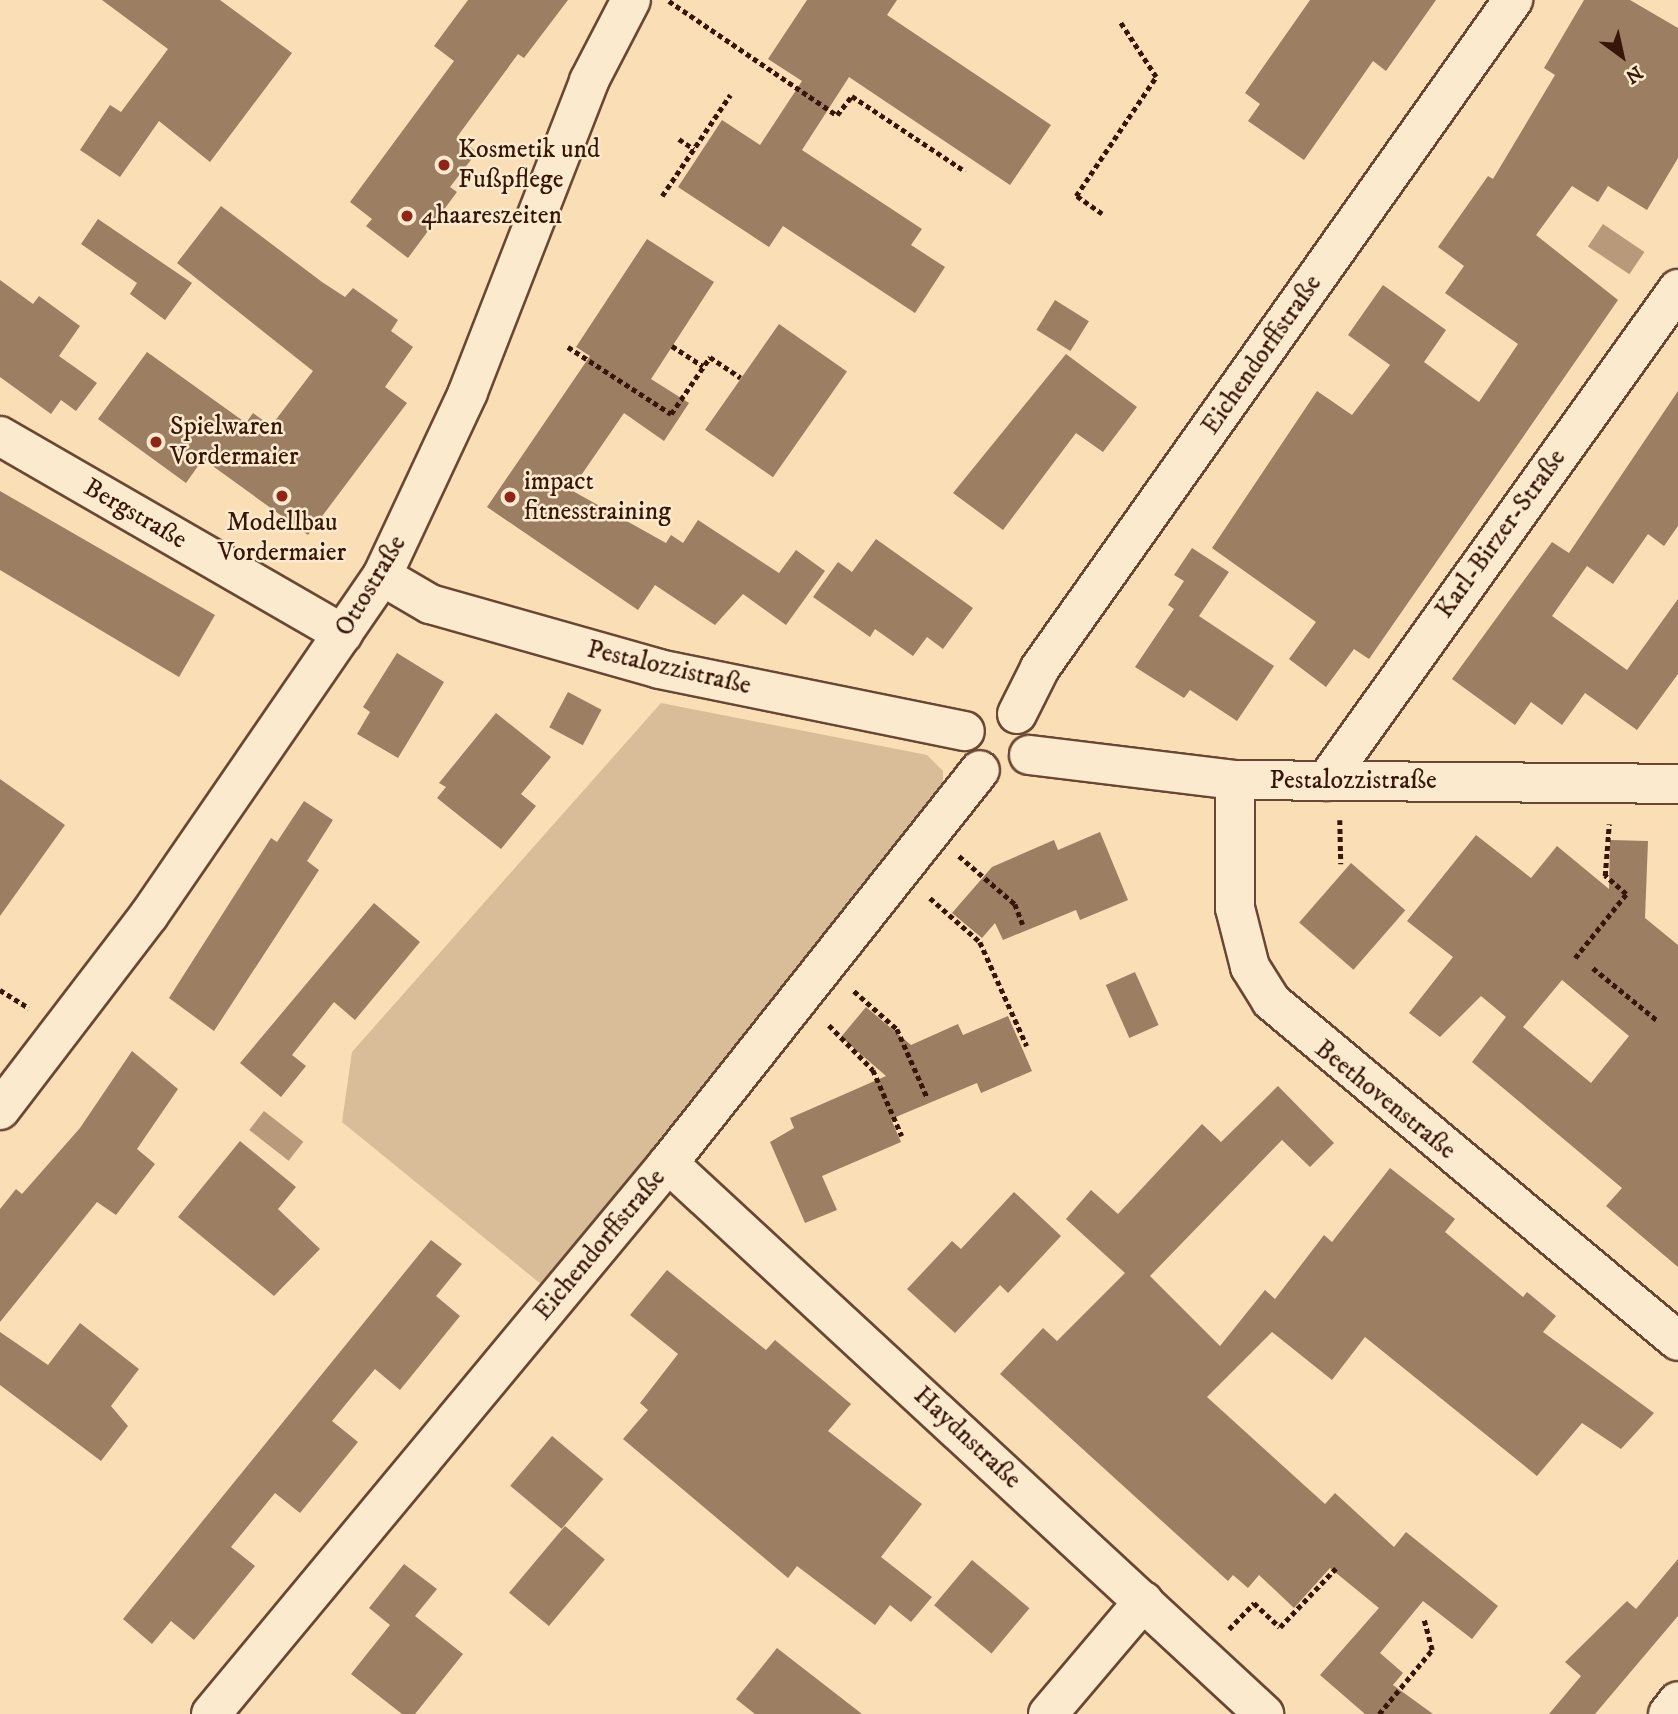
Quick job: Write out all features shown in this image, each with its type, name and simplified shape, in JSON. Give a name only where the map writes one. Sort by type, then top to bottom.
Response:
[{"type":"street","name":"Ottostraße","points":[[0,1110],[149,915],[382,576],[468,392],[589,82],[631,0]]},
{"type":"street","name":"Eichendorffstraße","points":[[1017,714],[1040,668],[1513,0]]},
{"type":"street","name":"Karl-Birzer-Straße","points":[[1326,781],[1678,289]]},
{"type":"street","name":"Bergstraße","points":[[0,436],[343,634]]},
{"type":"street","name":"Pestalozzistraße","points":[[382,576],[430,604],[659,669],[965,731]]},
{"type":"street","points":[[997,708],[1017,714],[1027,725],[1029,755],[1016,770],[998,776],[980,770],[969,760],[965,731],[977,715],[997,708]]},
{"type":"street","name":"Pestalozzistraße","points":[[1029,755],[1235,780],[1678,785]]},
{"type":"street","name":"Eichendorffstraße","points":[[211,1714],[668,1163],[980,770]]},
{"type":"street","name":"Beethovenstraße","points":[[1235,780],[1235,908],[1250,967],[1271,1001],[1678,1341]]},
{"type":"street","name":"Haydnstraße","points":[[668,1163],[1264,1714]]},
{"type":"street","points":[[1048,1714],[1144,1601]]},
{"type":"street","points":[[1668,1714],[1678,1701]]},
{"type":"path","points":[[667,0],[837,115],[852,96],[965,171]]},
{"type":"path","points":[[1102,214],[1076,196],[1156,77],[1120,22]]},
{"type":"path","points":[[662,196],[730,95]]},
{"type":"path","points":[[679,139],[694,149]]},
{"type":"path","points":[[568,346],[671,414],[710,357],[741,378]]},
{"type":"path","points":[[673,346],[703,366]]},
{"type":"path","points":[[1575,958],[1626,894],[1605,876],[1612,785]]},
{"type":"path","points":[[1340,816],[1341,864]]},
{"type":"path","points":[[984,878],[1015,904],[1023,925]]},
{"type":"path","points":[[951,916],[980,942],[1027,1046]]},
{"type":"path","points":[[1593,968],[1658,1021]]},
{"type":"path","points":[[871,1006],[897,1029],[927,1097]]},
{"type":"path","points":[[838,1039],[873,1070],[902,1136]]},
{"type":"path","points":[[1202,1656],[1254,1603],[1280,1627],[1336,1568]]},
{"type":"path","points":[[1379,1714],[1432,1650],[1424,1620]]},
{"type":"shaded area","points":[[1603,224],[1644,252],[1629,274],[1588,246]]},
{"type":"shaded area","points":[[661,703],[927,755],[943,771],[943,791],[547,1289],[342,1122],[352,1052]]},
{"type":"shaded area","points":[[264,1111],[303,1142],[289,1161],[249,1130]]},
{"type":"building","points":[[102,0],[220,0],[292,53],[210,162],[159,121],[120,177],[80,150],[110,105],[121,112],[168,49]]},
{"type":"building","points":[[468,0],[568,0],[524,58],[518,54],[457,137],[477,152],[450,187],[457,192],[408,258],[366,226],[372,219],[350,202],[454,61],[434,46]]},
{"type":"building","points":[[807,0],[897,0],[887,15],[1051,125],[1010,185],[849,77],[802,150],[922,229],[911,245],[945,267],[915,313],[783,226],[769,247],[678,187],[722,120],[760,145],[802,81],[768,59]]},
{"type":"building","points":[[1310,0],[1436,0],[1386,71],[1373,61],[1304,160],[1248,121],[1260,104],[1245,93]]},
{"type":"building","points":[[1584,0],[1630,0],[1678,28],[1678,158],[1647,210],[1608,186],[1598,202],[1572,186],[1536,235],[1618,300],[1369,659],[1354,649],[1326,687],[1289,659],[1316,622],[1212,548],[1317,391],[1352,415],[1390,365],[1348,335],[1383,285],[1446,330],[1424,362],[1479,402],[1518,344],[1445,293],[1464,266],[1438,247],[1488,176],[1493,179],[1555,75],[1544,68]]},
{"type":"building","points":[[221,206],[345,297],[353,288],[398,320],[391,331],[413,347],[385,387],[407,403],[308,535],[203,459],[186,483],[98,419],[147,352],[246,423],[253,413],[271,426],[313,371],[177,263]]},
{"type":"building","points":[[98,219],[192,283],[165,320],[130,294],[137,283],[81,244]]},
{"type":"building","points":[[647,239],[714,282],[651,379],[689,403],[664,441],[624,413],[571,490],[666,543],[671,535],[683,543],[698,520],[779,573],[796,550],[825,571],[786,625],[743,594],[715,625],[655,585],[638,610],[487,507],[590,356],[576,347]]},
{"type":"building","points":[[0,280],[33,304],[39,296],[80,326],[59,356],[97,383],[76,411],[61,400],[51,414],[0,377]]},
{"type":"building","points":[[1055,300],[1089,321],[1070,351],[1036,330]]},
{"type":"building","points":[[779,324],[847,372],[773,477],[705,430]]},
{"type":"building","points":[[1066,354],[1137,407],[1103,452],[1076,433],[1003,530],[953,493]]},
{"type":"building","points":[[1678,391],[1678,526],[1664,546],[1648,534],[1613,584],[1587,566],[1552,616],[1627,670],[1678,599],[1678,674],[1637,730],[1585,693],[1562,725],[1531,702],[1515,725],[1452,679],[1552,542],[1569,553]]},
{"type":"building","points":[[0,491],[215,615],[179,677],[0,570]]},
{"type":"building","points":[[876,539],[973,608],[943,649],[927,637],[913,656],[875,629],[870,637],[813,597],[838,562],[852,572]]},
{"type":"building","points":[[1192,548],[1229,572],[1199,616],[1274,666],[1237,721],[1190,690],[1184,698],[1135,667],[1174,609],[1168,605],[1184,581],[1174,575]]},
{"type":"building","points":[[397,653],[444,682],[398,758],[357,734],[370,712],[363,707]]},
{"type":"building","points":[[568,692],[602,710],[583,745],[549,727]]},
{"type":"building","points":[[496,713],[551,757],[521,794],[536,806],[501,849],[437,798],[446,787],[439,783]]},
{"type":"building","points":[[0,779],[65,825],[0,916]]},
{"type":"building","points":[[304,801],[333,820],[307,861],[319,870],[214,1031],[169,998],[271,838],[277,842]]},
{"type":"building","points":[[1100,832],[1128,900],[1080,920],[1076,910],[1003,940],[995,923],[982,938],[952,913],[992,867],[1054,840],[1058,850]]},
{"type":"building","points":[[1476,835],[1531,878],[1557,846],[1609,889],[1610,840],[1648,841],[1645,918],[1678,945],[1678,1267],[1606,1206],[1622,1188],[1472,1062],[1506,1017],[1481,996],[1440,1037],[1409,1013],[1453,957],[1407,921]],"holes":[[[1562,980],[1629,1036],[1591,1083],[1523,1027]]]},
{"type":"building","points":[[1351,863],[1405,910],[1354,970],[1299,923]]},
{"type":"building","points":[[374,903],[420,942],[355,1020],[334,1002],[292,1055],[306,1066],[281,1097],[240,1063]]},
{"type":"building","points":[[1135,972],[1159,1025],[1129,1038],[1106,985]]},
{"type":"building","points":[[866,1007],[911,1045],[958,1024],[963,1035],[1008,1016],[1032,1071],[981,1093],[977,1083],[891,1119],[901,1142],[822,1176],[837,1210],[805,1223],[770,1142],[794,1128],[790,1118],[886,1076],[841,1037]]},
{"type":"building","points":[[132,1051],[178,1089],[137,1149],[155,1164],[116,1215],[97,1202],[0,1322],[0,1209],[16,1189],[22,1194],[80,1128]]},
{"type":"building","points":[[1278,1086],[1334,1143],[1310,1167],[1282,1140],[1150,1276],[1220,1346],[1265,1290],[1275,1299],[1324,1235],[1332,1242],[1390,1168],[1455,1219],[1445,1232],[1523,1297],[1527,1292],[1556,1316],[1543,1332],[1654,1413],[1621,1449],[1582,1423],[1537,1476],[1365,1337],[1332,1380],[1272,1332],[1207,1397],[1325,1504],[1335,1493],[1394,1547],[1406,1532],[1498,1606],[1472,1639],[1423,1601],[1380,1653],[1403,1673],[1393,1685],[1433,1714],[1365,1714],[1320,1675],[1379,1608],[1330,1568],[1294,1608],[1259,1575],[1248,1588],[1233,1575],[1228,1581],[1000,1374],[1043,1328],[1057,1341],[1125,1273],[1066,1219],[1091,1190],[1118,1214],[1202,1124],[1221,1142]]},
{"type":"building","points":[[240,1141],[296,1187],[278,1209],[320,1249],[274,1296],[178,1217]]},
{"type":"building","points":[[1014,1192],[1061,1236],[1008,1293],[1000,1285],[955,1333],[907,1289],[952,1241],[961,1249]]},
{"type":"building","points":[[431,1240],[462,1264],[436,1296],[460,1316],[400,1390],[375,1369],[332,1421],[358,1442],[300,1513],[275,1493],[231,1547],[255,1566],[194,1640],[171,1621],[152,1644],[123,1619]]},
{"type":"building","points":[[667,1270],[766,1350],[775,1340],[851,1404],[828,1431],[922,1504],[881,1557],[932,1597],[911,1622],[890,1605],[875,1625],[797,1566],[788,1578],[623,1439],[648,1410],[640,1403],[678,1354],[630,1315]]},
{"type":"building","points":[[80,1323],[139,1369],[111,1406],[128,1426],[101,1461],[0,1385],[0,1332],[48,1365]]},
{"type":"building","points":[[552,1436],[603,1479],[562,1529],[510,1486]]},
{"type":"building","points":[[565,1526],[605,1559],[549,1626],[509,1593]]},
{"type":"building","points":[[1678,1559],[1678,1616],[1595,1714],[1549,1714],[1581,1676],[1565,1662],[1627,1601],[1636,1609]]},
{"type":"building","points":[[972,1560],[1029,1608],[992,1653],[934,1605]]},
{"type":"building","points":[[404,1564],[437,1589],[415,1616],[463,1654],[415,1714],[402,1714],[351,1674],[390,1625],[369,1608]]},
{"type":"building","points":[[777,1648],[862,1714],[755,1714],[736,1699]]},
{"type":"place","name":"Kosmetik und Fußpflege","points":[[444,165]]},
{"type":"place","name":"4haareszeiten","points":[[407,216]]},
{"type":"place","name":"Spielwaren Vordermaier","points":[[156,442]]},
{"type":"place","name":"Modellbau Vordermaier","points":[[282,496]]},
{"type":"place","name":"impact fitnesstraining","points":[[510,497]]}]
